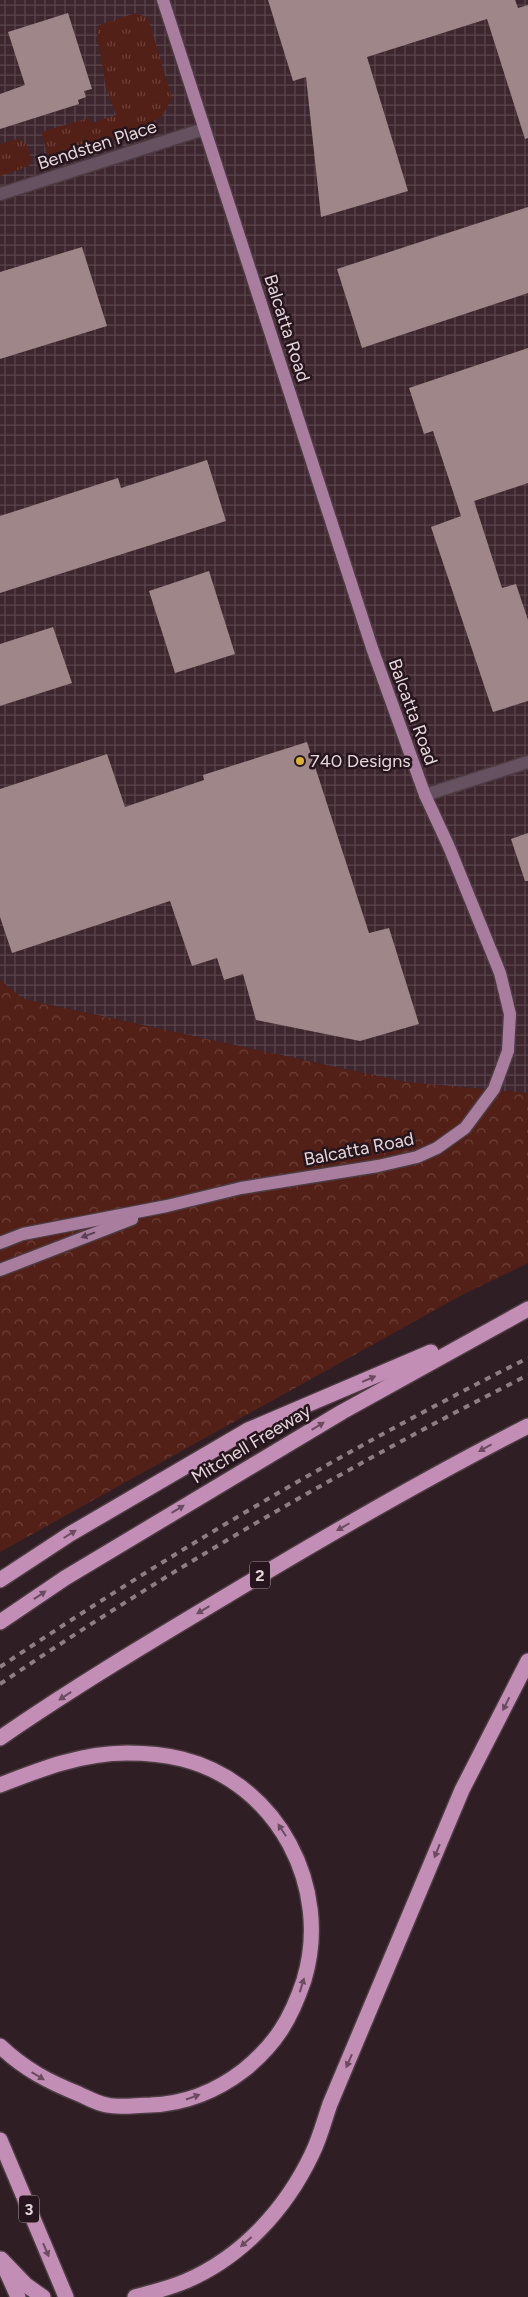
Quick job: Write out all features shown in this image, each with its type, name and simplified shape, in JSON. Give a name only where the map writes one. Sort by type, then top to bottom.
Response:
[{"type":"highway","name":"Mitchell Freeway","points":[[0,1622],[65,1578],[266,1457],[342,1412],[528,1309]]},
{"type":"highway","points":[[0,1580],[70,1534],[248,1430],[508,1320]]},
{"type":"highway","name":"2","points":[[0,1738],[140,1648],[261,1575],[391,1500],[528,1426]]},
{"type":"highway","points":[[135,2297],[185,2281],[231,2255],[259,2231],[280,2207],[312,2154],[330,2104],[462,1790],[528,1661]]},
{"type":"highway","points":[[0,1785],[53,1764],[127,1753],[182,1758],[210,1769],[252,1796],[279,1825],[294,1850],[304,1877],[312,1922],[311,1947],[307,1970],[298,1997],[284,2027],[271,2047],[232,2080],[211,2091],[181,2101],[164,2104],[106,2105],[47,2081],[26,2069],[0,2046]]},
{"type":"highway","name":"3","points":[[0,2140],[66,2297]]},
{"type":"highway","points":[[0,2258],[18,2297]]},
{"type":"highway","points":[[0,2258],[26,2284],[43,2297]]},
{"type":"highway","points":[[174,2297],[185,2281]]},
{"type":"main road","name":"Balcatta Road","points":[[0,1243],[23,1234],[167,1206],[241,1188],[378,1166],[417,1157],[437,1148],[465,1128],[494,1089],[508,1051],[510,1014],[496,964],[449,847],[425,796],[372,648],[163,0]]},
{"type":"main road","name":"Balcatta Road","points":[[0,1270],[167,1206]]},
{"type":"street","name":"Bendsten Place","points":[[0,194],[204,129]]},
{"type":"street","points":[[425,796],[528,762]]},
{"type":"shaded area","points":[[0,0],[528,0],[528,1093],[405,1082],[23,999],[0,980]]},
{"type":"green space","points":[[136,13],[148,18],[172,98],[162,116],[149,124],[59,157],[48,156],[42,135],[44,131],[89,118],[91,123],[116,115],[106,89],[97,32],[99,25]]},
{"type":"green space","points":[[17,139],[26,143],[31,159],[29,166],[0,176],[0,144]]},
{"type":"green space","points":[[0,980],[23,999],[405,1082],[528,1093],[528,1263],[460,1296],[0,1552]]},
{"type":"building","points":[[268,0],[515,0],[518,8],[528,5],[528,138],[525,139],[487,19],[367,57],[408,191],[321,217],[306,77],[293,81]]},
{"type":"building","points":[[68,13],[92,89],[84,91],[86,97],[78,100],[79,104],[0,129],[0,94],[25,85],[8,32]]},
{"type":"building","points":[[528,207],[528,293],[362,348],[337,269]]},
{"type":"building","points":[[82,247],[107,326],[0,359],[0,272]]},
{"type":"building","points":[[528,348],[528,483],[474,501],[502,588],[516,584],[528,620],[528,701],[493,712],[431,527],[461,516],[433,431],[424,434],[409,388]]},
{"type":"building","points":[[207,460],[226,521],[0,593],[0,516],[118,478],[121,488]]},
{"type":"building","points":[[209,571],[235,654],[175,673],[149,591]]},
{"type":"building","points":[[53,627],[72,683],[0,706],[0,644]]},
{"type":"building","points":[[307,742],[369,933],[389,928],[419,1024],[360,1041],[256,1020],[243,974],[224,980],[217,958],[192,966],[170,901],[12,953],[0,917],[0,789],[107,754],[125,807],[204,780],[203,775]]},
{"type":"building","points":[[528,833],[528,881],[525,881],[511,839]]},
{"type":"railway","points":[[0,1667],[129,1583],[260,1504],[393,1429],[528,1358]]},
{"type":"railway","points":[[0,1684],[193,1560],[259,1521],[392,1446],[528,1375]]},
{"type":"place","name":"740 Designs","points":[[300,761]]}]
